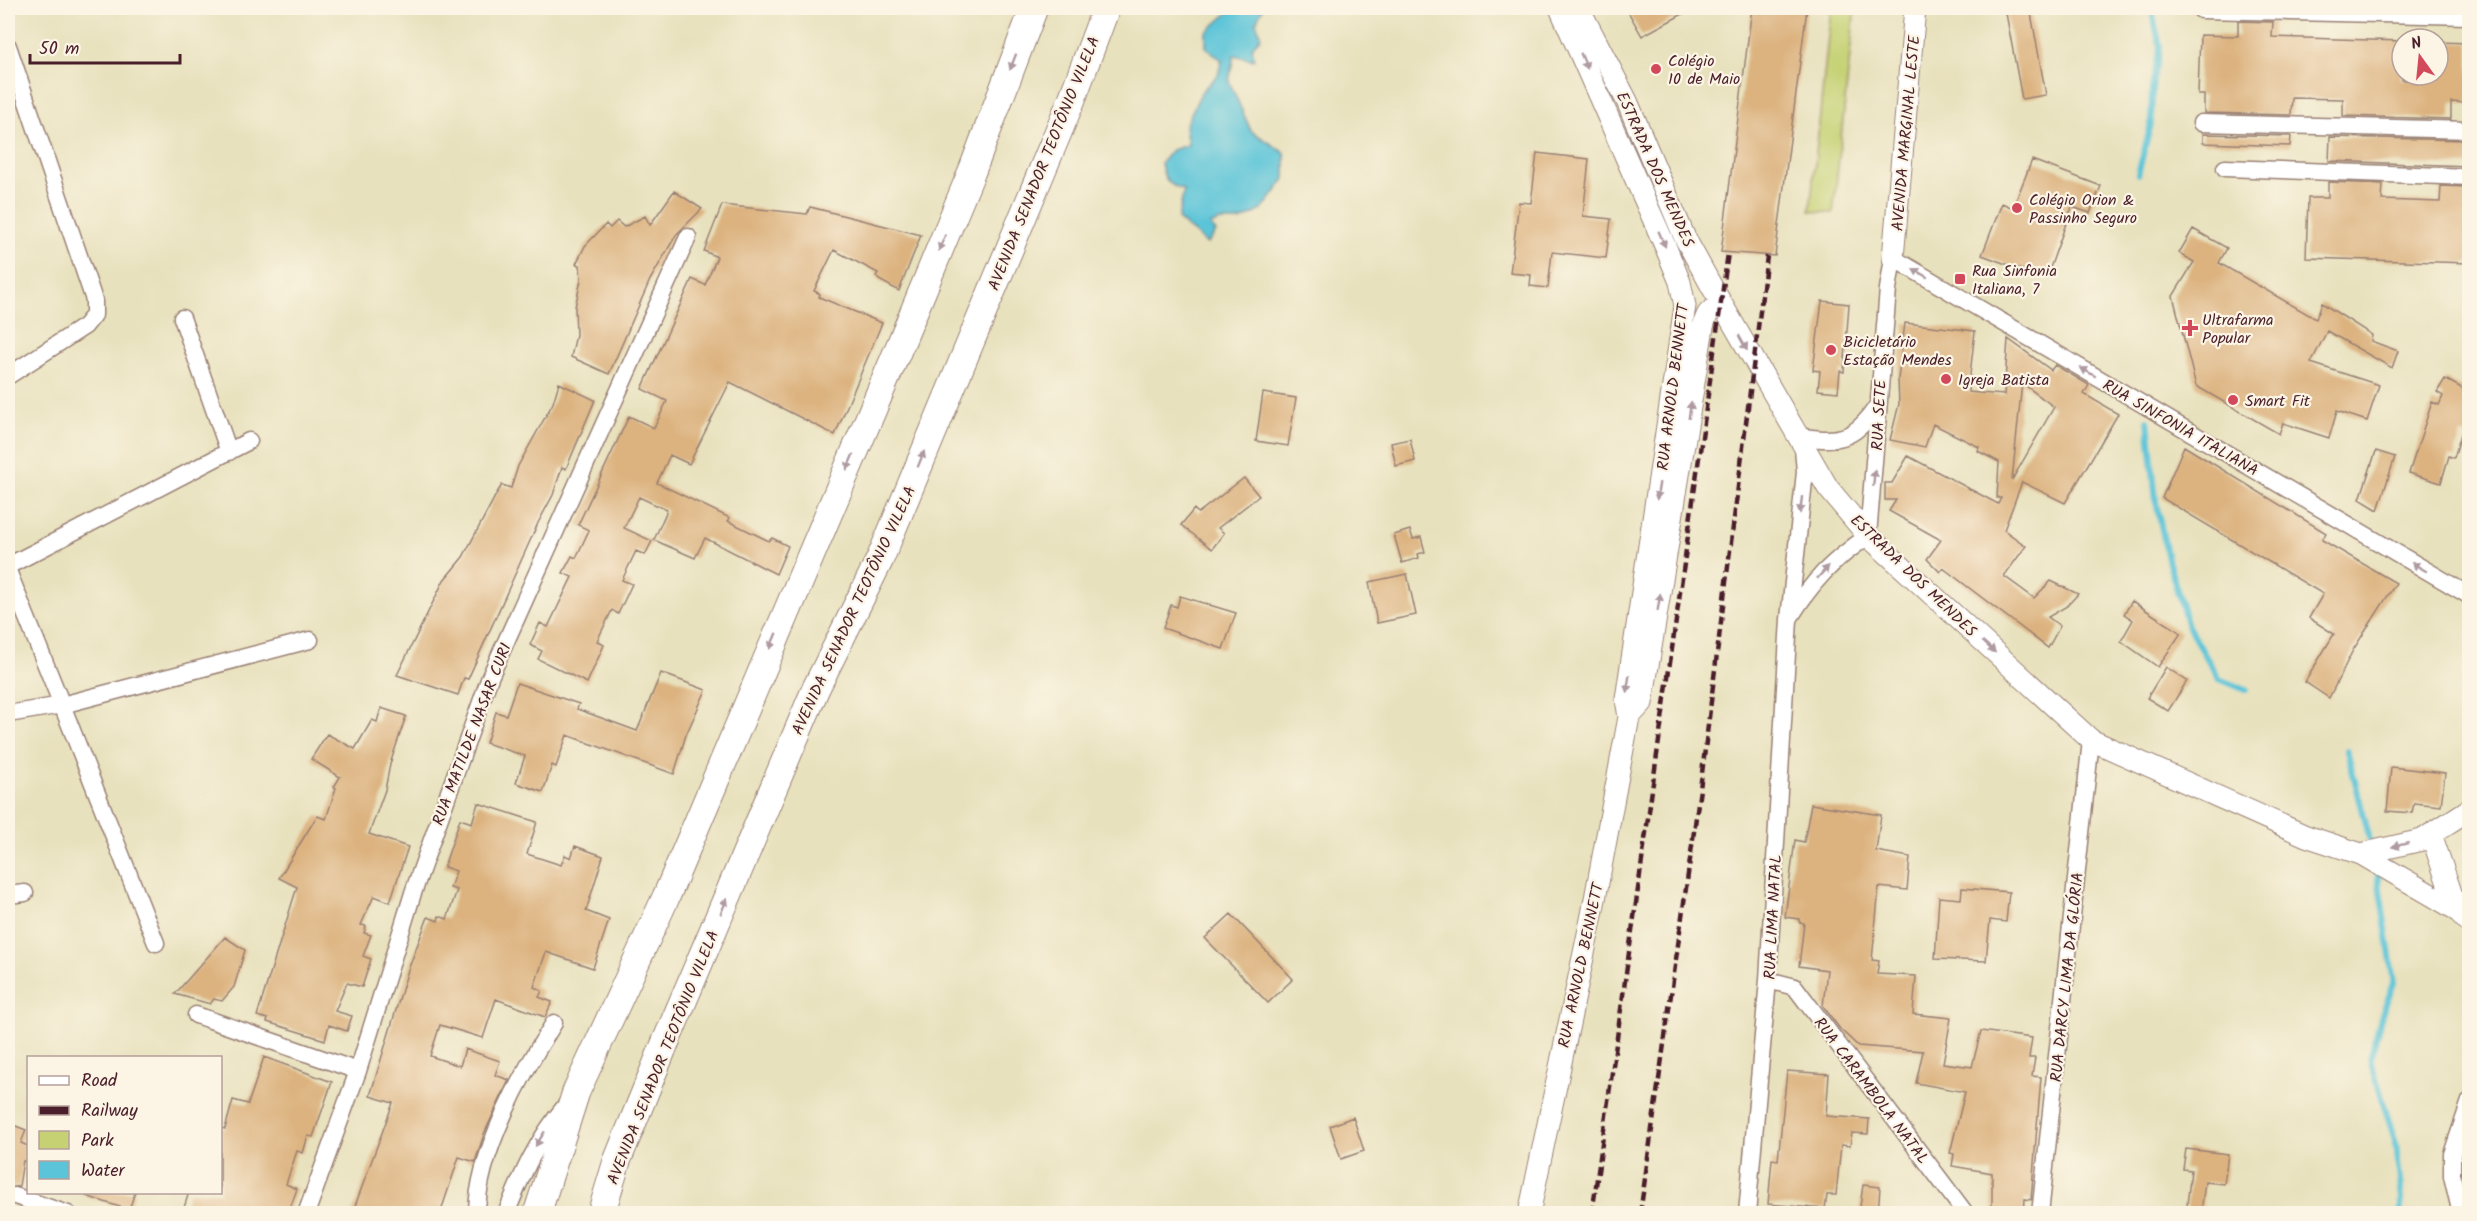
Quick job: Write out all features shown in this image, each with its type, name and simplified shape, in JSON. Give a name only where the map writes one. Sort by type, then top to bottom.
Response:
[{"type":"main road","points":[[537,1214],[576,1092],[666,897],[903,338],[1034,8]]},
{"type":"main road","name":"AVENIDA SENADOR TEOTÔNIO VILELA","points":[[601,1214],[617,1161],[661,1053],[816,688],[880,559],[1072,99],[1106,8]]},
{"type":"street","name":"RUA ARNOLD BENNETT","points":[[1529,1214],[1592,915],[1629,717],[1626,699],[1682,340],[1684,295],[1666,248],[1560,8]]},
{"type":"street","name":"ESTRADA DOS MENDES","points":[[1579,8],[1628,101],[1685,238],[1723,308],[1828,488],[1868,536],[2091,740],[2306,836],[2361,854],[2463,917]]},
{"type":"street","name":"AVENIDA MARGINAL LESTE","points":[[1893,258],[1915,8]]},
{"type":"street","points":[[2201,10],[2469,16]]},
{"type":"street","points":[[8,46],[94,300],[94,315],[86,327],[8,376]]},
{"type":"street","points":[[2201,123],[2469,130]]},
{"type":"street","points":[[2224,168],[2469,177]]},
{"type":"street","name":"RUA MATILDE NASAR CURI","points":[[306,1214],[358,1071],[413,893],[490,677],[688,237]]},
{"type":"street","name":"RUA SETE","points":[[1868,536],[1888,289],[1893,258]]},
{"type":"street","name":"RUA SINFONIA ITALIANA","points":[[1893,258],[2469,596]]},
{"type":"street","name":"RUA ARNOLD BENNETT","points":[[1629,717],[1642,703],[1703,327],[1708,312],[1723,308]]},
{"type":"street","points":[[182,318],[229,452]]},
{"type":"street","points":[[1800,442],[1839,439],[1850,435],[1868,421],[1878,406]]},
{"type":"street","points":[[8,566],[249,441]]},
{"type":"street","name":"RUA LIMA NATAL","points":[[1747,1214],[1768,980],[1789,620],[1805,472],[1800,442]]},
{"type":"street","name":"RUA LIMA NATAL","points":[[1789,620],[1811,585],[1834,560],[1868,536]]},
{"type":"street","points":[[8,571],[156,943]]},
{"type":"street","points":[[8,714],[62,705],[310,640]]},
{"type":"street","name":"RUA DARCY LIMA DA GLÓRIA","points":[[2040,1214],[2091,740]]},
{"type":"street","points":[[2361,854],[2422,840],[2469,808]]},
{"type":"street","points":[[2431,834],[2463,917]]},
{"type":"street","points":[[8,895],[25,893]]},
{"type":"street","name":"RUA CARAMBOLA NATAL","points":[[1768,980],[1794,987],[1966,1214]]},
{"type":"street","points":[[196,1015],[358,1071]]},
{"type":"street","points":[[477,1214],[477,1189],[483,1166],[523,1079],[554,1023]]},
{"type":"street","points":[[506,1214],[529,1157],[544,1132],[576,1092]]},
{"type":"street","points":[[2462,1214],[2452,1176],[2452,1154],[2469,1101]]},
{"type":"street","points":[[15,1196],[68,1214]]},
{"type":"green space","points":[[1831,8],[1855,8],[1833,213],[1810,211]]},
{"type":"water","points":[[1234,8],[1263,8],[1256,22],[1261,37],[1252,47],[1254,60],[1234,55],[1229,81],[1251,131],[1285,153],[1285,179],[1262,210],[1240,221],[1220,221],[1210,225],[1216,232],[1207,244],[1178,219],[1184,190],[1168,181],[1161,163],[1172,150],[1188,145],[1185,126],[1202,91],[1218,75],[1222,60],[1206,47],[1206,32]]},
{"type":"building","points":[[1626,8],[1694,8],[1642,36]]},
{"type":"building","points":[[1752,8],[1807,8],[1775,256],[1721,252]]},
{"type":"building","points":[[2005,8],[2030,8],[2046,95],[2022,99]]},
{"type":"building","points":[[2238,21],[2273,22],[2272,37],[2390,41],[2390,87],[2450,87],[2450,42],[2469,43],[2469,103],[2451,102],[2451,119],[2343,116],[2343,99],[2292,98],[2291,115],[2204,113],[2204,95],[2198,95],[2200,35],[2238,36]]},
{"type":"building","points":[[2203,134],[2291,136],[2290,146],[2203,143]]},
{"type":"building","points":[[2330,137],[2469,140],[2469,166],[2329,161]]},
{"type":"building","points":[[1537,153],[1589,159],[1583,216],[1611,219],[1606,258],[1552,252],[1548,288],[1530,286],[1531,275],[1510,273],[1519,202],[1531,203]]},
{"type":"building","points":[[2032,160],[2101,186],[2090,213],[2072,207],[2046,279],[1982,255],[2002,203],[2013,208]]},
{"type":"building","points":[[2328,182],[2383,184],[2382,200],[2440,202],[2441,186],[2469,187],[2469,263],[2306,258],[2308,198],[2328,198]]},
{"type":"building","points":[[674,191],[702,209],[676,235],[650,280],[609,374],[571,357],[576,335],[575,307],[581,280],[580,265],[576,264],[585,246],[606,224],[610,228],[617,221],[624,227],[645,216],[650,225]]},
{"type":"building","points":[[722,205],[807,214],[810,207],[921,235],[899,291],[879,280],[876,276],[878,273],[834,250],[814,291],[820,294],[819,297],[882,323],[835,435],[730,382],[689,464],[670,455],[657,483],[730,518],[728,521],[769,541],[772,538],[788,546],[776,574],[705,538],[695,558],[654,540],[667,510],[639,497],[624,528],[652,541],[645,555],[636,551],[622,580],[632,584],[618,614],[612,610],[597,641],[604,645],[587,683],[538,659],[542,651],[530,645],[540,623],[548,627],[572,577],[563,573],[572,556],[576,558],[589,530],[578,525],[629,416],[654,428],[667,401],[642,389],[692,279],[705,285],[717,257],[704,251]]},
{"type":"building","points":[[2193,229],[2227,248],[2219,263],[2316,319],[2322,303],[2372,335],[2371,341],[2398,351],[2392,368],[2327,331],[2311,363],[2379,385],[2367,421],[2337,411],[2329,438],[2283,423],[2279,434],[2196,386],[2173,296],[2194,262],[2179,253]]},
{"type":"building","name":"Bicicletário Estação Mendes","points":[[1822,301],[1849,304],[1844,372],[1840,371],[1838,392],[1818,390],[1820,371],[1813,370]]},
{"type":"building","points":[[1905,323],[1975,331],[1968,392],[2004,395],[2008,339],[2051,370],[2055,365],[2089,385],[2084,394],[2118,414],[2065,503],[2022,482],[2004,530],[2026,546],[2004,576],[2034,598],[2051,581],[2078,594],[2067,606],[2048,617],[2060,626],[2048,648],[1943,568],[1940,572],[1927,559],[1941,540],[1889,511],[1896,500],[1885,500],[1885,483],[1892,483],[1908,456],[1998,504],[2001,498],[1997,498],[1999,462],[1978,451],[1979,447],[1933,424],[1925,447],[1890,440],[1899,404],[1898,379]],"holes":[[[2022,383],[2054,407],[2012,480]]]},
{"type":"building","points":[[2445,379],[2469,392],[2469,438],[2461,434],[2454,458],[2449,456],[2441,483],[2409,473],[2432,402],[2439,405],[2443,396],[2437,392]]},
{"type":"building","points":[[559,383],[595,400],[566,469],[562,467],[553,495],[538,523],[468,679],[464,678],[458,695],[397,675],[444,580],[463,557],[497,493],[502,485],[511,488],[518,466],[553,403]]},
{"type":"building","points":[[1263,393],[1296,398],[1288,446],[1256,441]]},
{"type":"building","points":[[1410,439],[1415,461],[1396,466],[1391,443]]},
{"type":"building","points":[[2184,446],[2326,533],[2322,540],[2396,583],[2353,650],[2329,698],[2305,682],[2334,634],[2309,618],[2323,594],[2162,498]]},
{"type":"building","points":[[2376,451],[2395,457],[2378,510],[2360,499]]},
{"type":"building","points":[[1244,478],[1259,496],[1218,528],[1224,533],[1212,549],[1181,525],[1194,509],[1198,513]]},
{"type":"building","points":[[1410,530],[1413,539],[1421,537],[1425,552],[1418,554],[1419,558],[1402,563],[1394,535]]},
{"type":"building","points":[[1407,574],[1416,615],[1377,623],[1369,582]]},
{"type":"building","points":[[1180,596],[1236,613],[1223,649],[1163,628],[1171,605],[1177,607]]},
{"type":"building","points":[[2132,601],[2181,633],[2158,667],[2121,641],[2133,620],[2124,614]]},
{"type":"building","points":[[2166,667],[2187,681],[2168,711],[2147,698]]},
{"type":"building","points":[[661,673],[706,690],[686,735],[674,774],[567,735],[556,767],[552,765],[543,792],[516,783],[525,756],[486,743],[496,712],[506,715],[517,683],[579,704],[577,709],[637,731]]},
{"type":"building","points":[[381,708],[406,716],[390,764],[385,790],[369,834],[408,847],[390,902],[374,896],[361,925],[366,926],[364,933],[371,935],[363,956],[371,959],[362,987],[347,983],[335,1011],[352,1016],[347,1031],[329,1025],[325,1040],[267,1022],[268,1019],[257,1016],[297,887],[279,878],[317,816],[326,819],[336,788],[334,787],[340,777],[311,759],[327,734],[355,749],[372,720],[377,722]]},
{"type":"building","points":[[2391,767],[2445,773],[2441,806],[2414,803],[2412,813],[2387,811]]},
{"type":"building","points":[[478,803],[537,822],[527,854],[561,865],[565,855],[571,858],[575,846],[603,856],[586,911],[609,920],[593,968],[546,952],[534,987],[542,991],[539,997],[552,1002],[545,1017],[496,999],[483,1038],[440,1025],[430,1056],[460,1066],[465,1049],[500,1061],[495,1075],[509,1080],[484,1134],[475,1162],[459,1157],[440,1214],[352,1214],[393,1103],[370,1096],[408,970],[428,917],[438,921],[439,916],[447,919],[457,890],[450,888],[456,871],[444,867],[460,819],[472,823]]},
{"type":"building","points":[[1811,804],[1881,815],[1876,851],[1910,857],[1907,890],[1879,887],[1872,960],[1879,961],[1877,974],[1916,976],[1913,1014],[1951,1018],[1943,1063],[1972,1067],[1981,1031],[2032,1038],[2029,1058],[2035,1058],[2032,1076],[2041,1077],[2031,1200],[2025,1199],[2024,1214],[1992,1212],[1992,1173],[1952,1166],[1954,1154],[1950,1153],[1965,1092],[1916,1083],[1923,1051],[1858,1046],[1840,1029],[1823,1006],[1827,970],[1799,966],[1804,923],[1799,922],[1799,919],[1785,917],[1795,840],[1804,842]]},
{"type":"building","points":[[1962,888],[2009,892],[2006,922],[1990,920],[1986,961],[1935,959],[1939,897],[1961,899]]},
{"type":"building","points":[[1231,914],[1293,979],[1268,1003],[1205,938]]},
{"type":"building","points":[[225,937],[245,950],[234,987],[222,1001],[214,999],[210,1004],[175,994]]},
{"type":"building","points":[[264,1057],[332,1082],[313,1137],[308,1136],[303,1153],[297,1151],[286,1184],[297,1189],[288,1214],[182,1214],[188,1194],[222,1194],[222,1128],[225,1129],[233,1100],[248,1104]]},
{"type":"building","points":[[1787,1071],[1829,1074],[1826,1116],[1869,1119],[1868,1134],[1852,1133],[1850,1146],[1841,1145],[1836,1195],[1827,1195],[1825,1209],[1768,1204],[1772,1159],[1778,1160]]},
{"type":"building","points":[[1353,1117],[1364,1151],[1341,1159],[1330,1126]]},
{"type":"building","points":[[8,1123],[26,1130],[21,1143],[27,1146],[27,1162],[23,1161],[19,1186],[8,1189]]},
{"type":"building","points":[[2186,1149],[2228,1154],[2224,1184],[2205,1182],[2201,1214],[2186,1214],[2191,1170],[2183,1169]]},
{"type":"building","points":[[1863,1185],[1880,1187],[1878,1214],[1859,1214]]},
{"type":"building","points":[[86,1194],[134,1194],[129,1210],[86,1196]]},
{"type":"waterway","points":[[2138,174],[2151,124],[2152,88],[2160,46],[2151,8]]},
{"type":"waterway","points":[[2148,420],[2156,502],[2169,564],[2188,626],[2219,679],[2246,690]]},
{"type":"waterway","points":[[2347,750],[2372,848]]},
{"type":"waterway","points":[[2377,870],[2394,983],[2382,1014],[2370,1059],[2396,1144],[2402,1199],[2400,1214]]},
{"type":"railway","points":[[1592,1214],[1728,253]]},
{"type":"railway","points":[[1640,1214],[1700,789],[1767,256]]},
{"type":"place","name":"Colégio 10 de Maio","points":[[1656,69]]},
{"type":"place","name":"Colégio Orion & Passinho Seguro","points":[[2017,208]]},
{"type":"place","name":"Rua Sinfonia Italiana, 7","points":[[1960,279]]},
{"type":"place","name":"Ultrafarma Popular","points":[[2190,328]]},
{"type":"place","name":"Bicicletário Estação Mendes","points":[[1831,350]]},
{"type":"place","name":"Igreja Batista","points":[[1946,379]]},
{"type":"place","name":"Smart Fit","points":[[2233,400]]}]
